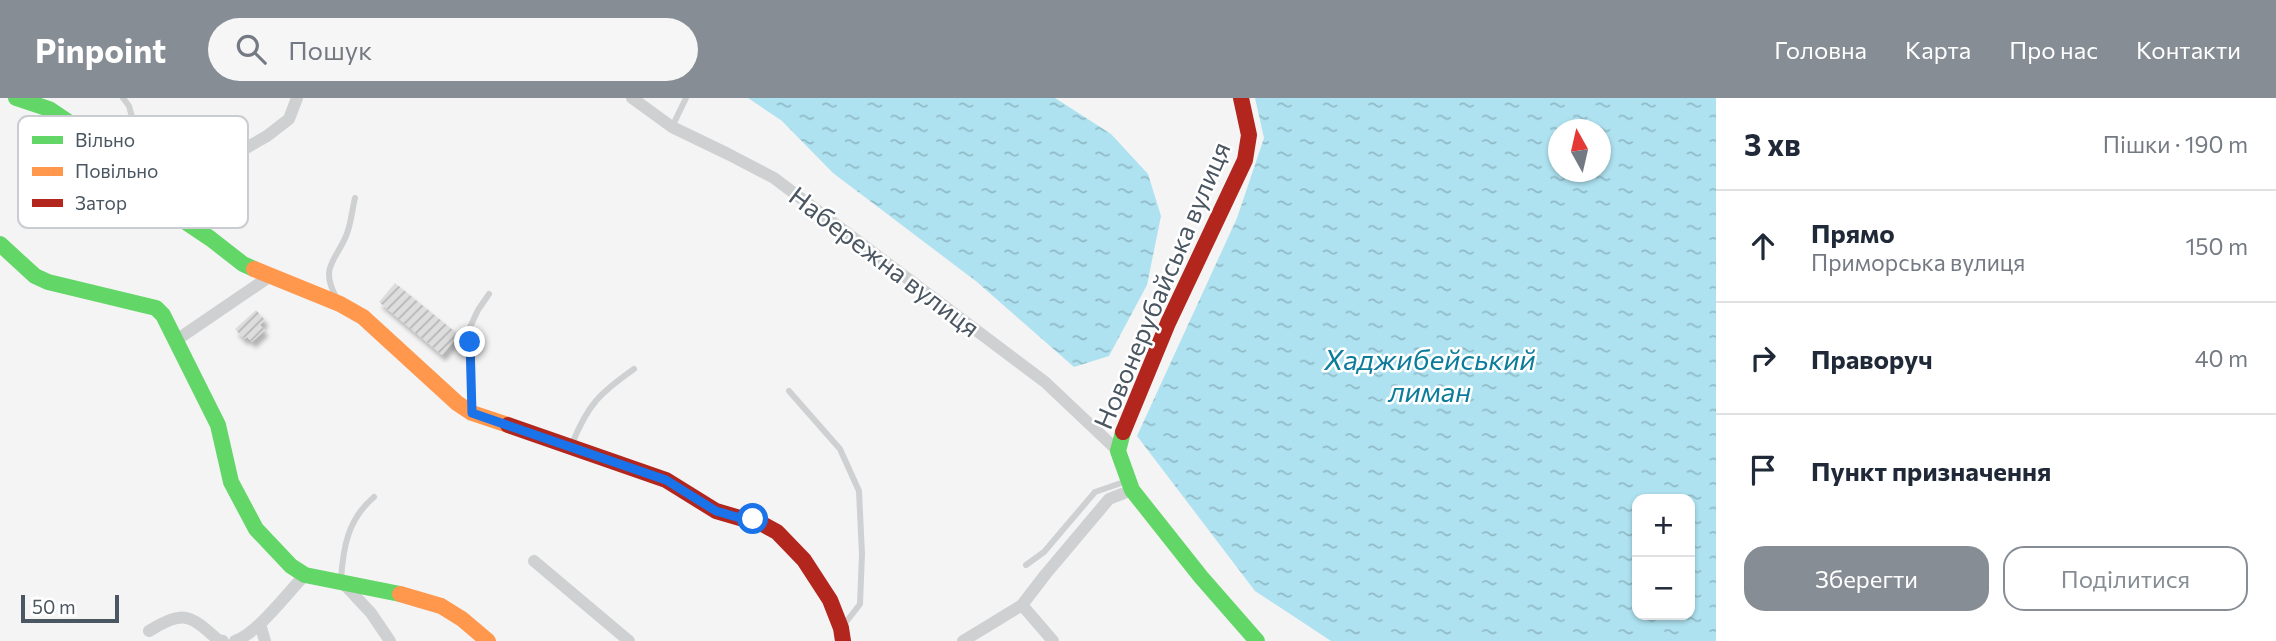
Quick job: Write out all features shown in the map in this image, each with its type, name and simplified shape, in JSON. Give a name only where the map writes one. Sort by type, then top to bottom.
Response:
[{"type":"street","points":[[16,98],[49,109],[59,116]]},
{"type":"street","points":[[248,147],[289,119],[297,98]]},
{"type":"street","name":"Набережна вулиця","points":[[632,98],[672,127],[774,178],[1045,382],[1118,451]]},
{"type":"street","name":"Новонерубайська вулиця","points":[[1118,451],[1125,426],[1168,323],[1245,160],[1249,135],[1241,98]]},
{"type":"street","points":[[192,228],[243,264],[269,277],[340,304],[363,317],[457,403],[472,413],[666,480],[716,511],[753,519],[777,532],[804,559],[830,600],[842,634]]},
{"type":"street","points":[[0,244],[34,276],[48,282],[144,304],[156,308],[163,315],[218,425],[231,482],[242,506],[256,529],[291,566],[304,575],[341,580],[441,606],[462,619],[488,641]]},
{"type":"street","points":[[175,341],[269,277]]},
{"type":"street","points":[[1118,451],[1129,486],[1201,577],[1257,641]]},
{"type":"street","points":[[963,641],[1022,605],[1109,499],[1129,486]]},
{"type":"street","points":[[534,561],[629,641]]},
{"type":"street","points":[[235,641],[260,624],[304,575]]},
{"type":"street","points":[[341,580],[371,613],[390,641]]},
{"type":"street","points":[[1022,605],[1053,641]]},
{"type":"street","points":[[149,631],[168,620],[189,618],[223,641]]},
{"type":"street","points":[[260,624],[265,641]]},
{"type":"lane","points":[[123,98],[131,116]]},
{"type":"lane","points":[[672,127],[686,98]]},
{"type":"lane","points":[[340,304],[330,284],[328,266],[347,234],[355,198]]},
{"type":"lane","points":[[472,413],[470,327],[489,294]]},
{"type":"lane","points":[[570,448],[592,404],[606,389],[634,369]]},
{"type":"lane","points":[[789,391],[840,449],[859,491],[862,554],[860,604],[842,634]]},
{"type":"lane","points":[[1026,565],[1044,552],[1095,492],[1129,486]]},
{"type":"lane","points":[[341,580],[346,538],[354,520],[374,497]]},
{"type":"water","points":[[748,98],[1055,98],[1111,134],[1148,174],[1161,216],[1147,285],[1109,356],[1074,367],[977,282],[833,173],[782,121]]},
{"type":"water","name":"Хаджибейський лиман","points":[[1255,98],[1716,98],[1716,641],[1331,641],[1255,591],[1137,436],[1237,218],[1264,138]]},
{"type":"building","points":[[395,283],[459,335],[442,355],[379,302]]},
{"type":"building","points":[[256,310],[265,320],[260,325],[265,330],[252,342],[247,337],[244,339],[235,329]]},
{"type":"traffic: fast","points":[[16,98],[49,109],[59,116]]},
{"type":"traffic: fast","points":[[195,228],[243,264],[254,269]]},
{"type":"traffic: fast","points":[[0,244],[35,276],[48,282],[156,308],[163,315],[218,425],[231,482],[256,529],[291,566],[305,575],[400,594]]},
{"type":"traffic: fast","points":[[1123,432],[1118,451],[1132,490],[1201,577],[1257,641]]},
{"type":"traffic: slow","points":[[254,269],[340,304],[363,317],[457,403],[472,413],[508,425]]},
{"type":"traffic: slow","points":[[400,594],[441,606],[462,619],[488,641]]},
{"type":"traffic: jam","points":[[1123,432],[1168,323],[1245,160],[1249,135],[1241,98]]},
{"type":"traffic: jam","points":[[508,425],[666,480],[716,511],[753,519],[777,532],[804,560],[830,600],[843,641]]},
{"type":"route","points":[[470,342],[472,413],[666,480],[716,511],[753,519]]}]
